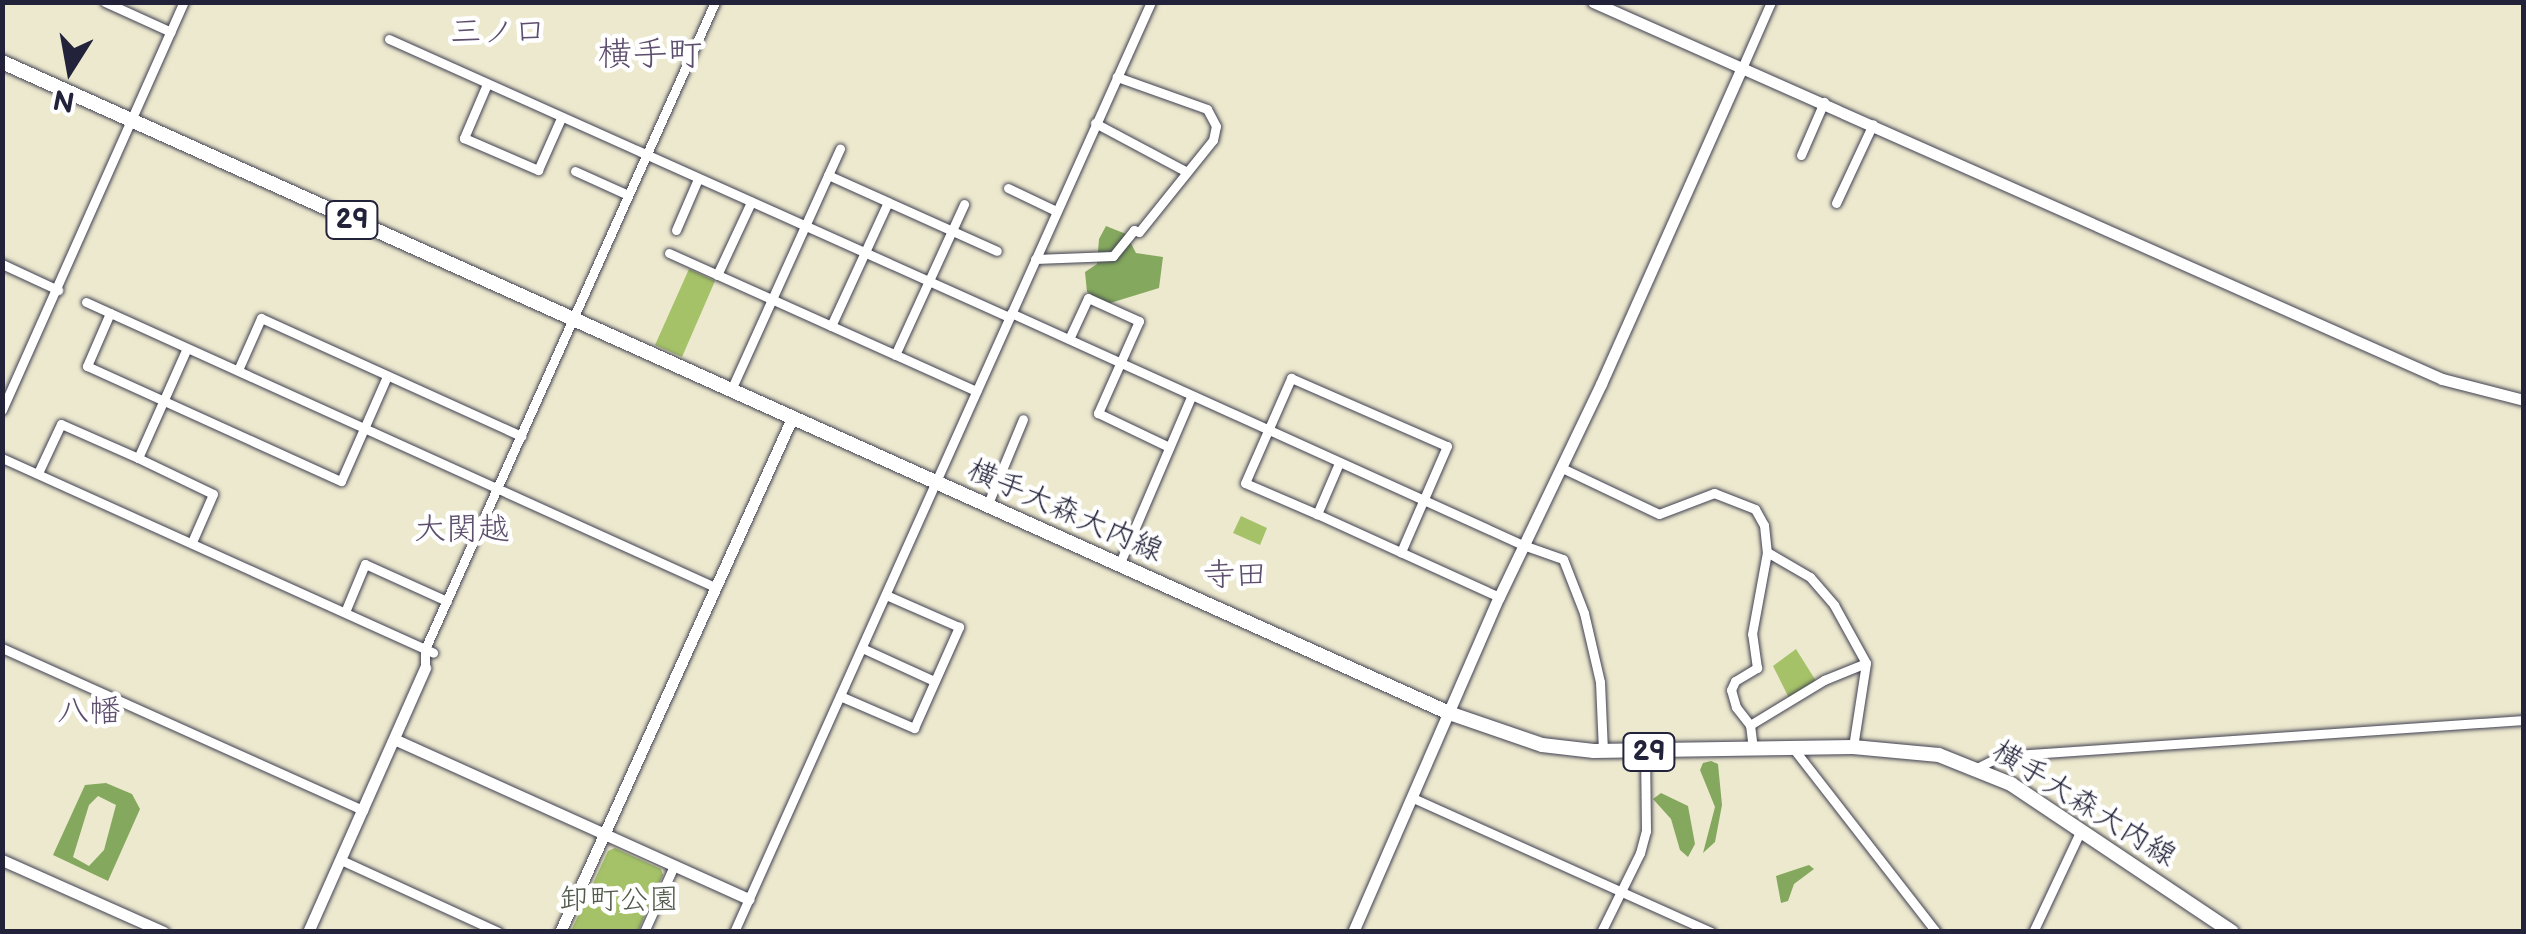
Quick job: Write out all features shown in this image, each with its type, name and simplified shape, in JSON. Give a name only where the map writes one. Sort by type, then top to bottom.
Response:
[{"type":"main road","name":"横手大森大内線","points":[[2,62],[1450,713],[1542,744],[1602,752],[1792,746],[1923,752],[1977,768],[2081,830],[2232,932]]},
{"type":"street","points":[[105,2],[171,32]]},
{"type":"street","points":[[2,410],[184,2]]},
{"type":"street","points":[[308,932],[425,668],[446,600],[715,2]]},
{"type":"street","points":[[734,932],[1151,2]]},
{"type":"street","points":[[1593,2],[2442,379],[2524,400]]},
{"type":"street","points":[[1353,932],[1499,597],[1562,468],[1771,2]]},
{"type":"street","points":[[389,39],[1564,560],[1584,613],[1602,699],[1602,752]]},
{"type":"street","points":[[1035,258],[1113,256],[1213,140],[1214,117],[1206,110],[1116,77]]},
{"type":"street","points":[[487,84],[464,138],[538,170],[561,118]]},
{"type":"street","points":[[1801,154],[1824,102]]},
{"type":"street","points":[[1095,123],[1187,172]]},
{"type":"street","points":[[1836,203],[1873,124]]},
{"type":"street","points":[[731,390],[840,149]]},
{"type":"street","points":[[575,171],[628,195]]},
{"type":"street","points":[[828,175],[997,251]]},
{"type":"street","points":[[676,230],[698,179]]},
{"type":"street","points":[[1008,188],[1056,211]]},
{"type":"street","points":[[718,275],[751,202]]},
{"type":"street","points":[[831,326],[888,202]]},
{"type":"street","points":[[895,355],[964,204]]},
{"type":"street","points":[[669,253],[976,391]]},
{"type":"street","points":[[2,264],[58,290]]},
{"type":"street","points":[[1069,340],[1088,298],[1139,321],[1098,414],[1169,446]]},
{"type":"street","points":[[86,302],[716,586]]},
{"type":"street","points":[[110,313],[87,366],[341,481],[387,376]]},
{"type":"street","points":[[238,370],[262,318],[521,436]]},
{"type":"street","points":[[138,458],[187,348]]},
{"type":"street","points":[[1401,552],[1447,446],[1291,378],[1245,483],[1499,597]]},
{"type":"street","points":[[1119,565],[1191,397]]},
{"type":"street","points":[[560,932],[793,416]]},
{"type":"street","points":[[987,506],[1023,419]]},
{"type":"street","points":[[38,473],[61,424],[138,458],[213,494],[192,542]]},
{"type":"street","points":[[2,458],[429,651]]},
{"type":"street","points":[[1317,514],[1339,463]]},
{"type":"street","points":[[1562,468],[1660,514],[1714,492],[1755,509],[1764,526],[1767,552],[1752,634],[1757,668],[1735,681],[1731,690],[1736,707],[1750,725],[1753,748]]},
{"type":"street","points":[[1767,552],[1810,578],[1834,605],[1866,663],[1854,747]]},
{"type":"street","points":[[345,612],[365,564],[446,600]]},
{"type":"street","points":[[840,696],[914,728],[958,627],[886,595]]},
{"type":"street","points":[[2,648],[363,810]]},
{"type":"street","points":[[862,648],[934,681]]},
{"type":"street","points":[[1750,725],[1824,680],[1866,663]]},
{"type":"street","points":[[1977,768],[2001,756],[2524,720]]},
{"type":"street","points":[[394,739],[749,899]]},
{"type":"street","points":[[1792,746],[1936,932]]},
{"type":"street","points":[[1601,932],[1640,853],[1646,830],[1645,752]]},
{"type":"street","points":[[1413,798],[1711,932]]},
{"type":"street","points":[[2033,932],[2081,830]]},
{"type":"street","points":[[2,860],[164,932]]},
{"type":"street","points":[[341,860],[498,932]]},
{"type":"street","points":[[644,932],[674,866]]},
{"type":"green space","points":[[1106,226],[1126,234],[1136,253],[1163,257],[1159,288],[1107,304],[1087,292],[1085,272],[1097,264],[1099,239]]},
{"type":"green space","points":[[689,269],[715,281],[682,357],[655,345]]},
{"type":"green space","points":[[1241,516],[1267,528],[1260,545],[1233,533]]},
{"type":"green space","points":[[1796,649],[1816,681],[1790,700],[1773,666]]},
{"type":"green space","points":[[1703,763],[1718,764],[1722,805],[1715,842],[1703,853],[1715,807],[1700,770]]},
{"type":"green space","points":[[106,783],[132,794],[140,809],[108,881],[53,855],[85,785]],"holes":[[[98,796],[116,805],[104,850],[89,866],[73,857],[89,805]]]},
{"type":"green space","points":[[1661,793],[1688,806],[1695,844],[1688,857],[1680,850],[1671,819],[1653,799]]},
{"type":"green space","name":"卸町公園","points":[[615,848],[661,869],[663,875],[638,931],[571,931],[608,851]]},
{"type":"green space","points":[[1809,865],[1814,869],[1794,884],[1788,901],[1781,903],[1776,876]]},
{"type":"district","name":"三ノ口","points":[[498,33]]},
{"type":"district","name":"横手町","points":[[650,55]]},
{"type":"district","name":"大関越","points":[[462,530]]},
{"type":"district","name":"寺田","points":[[1235,576]]},
{"type":"district","name":"八幡","points":[[89,712]]}]
